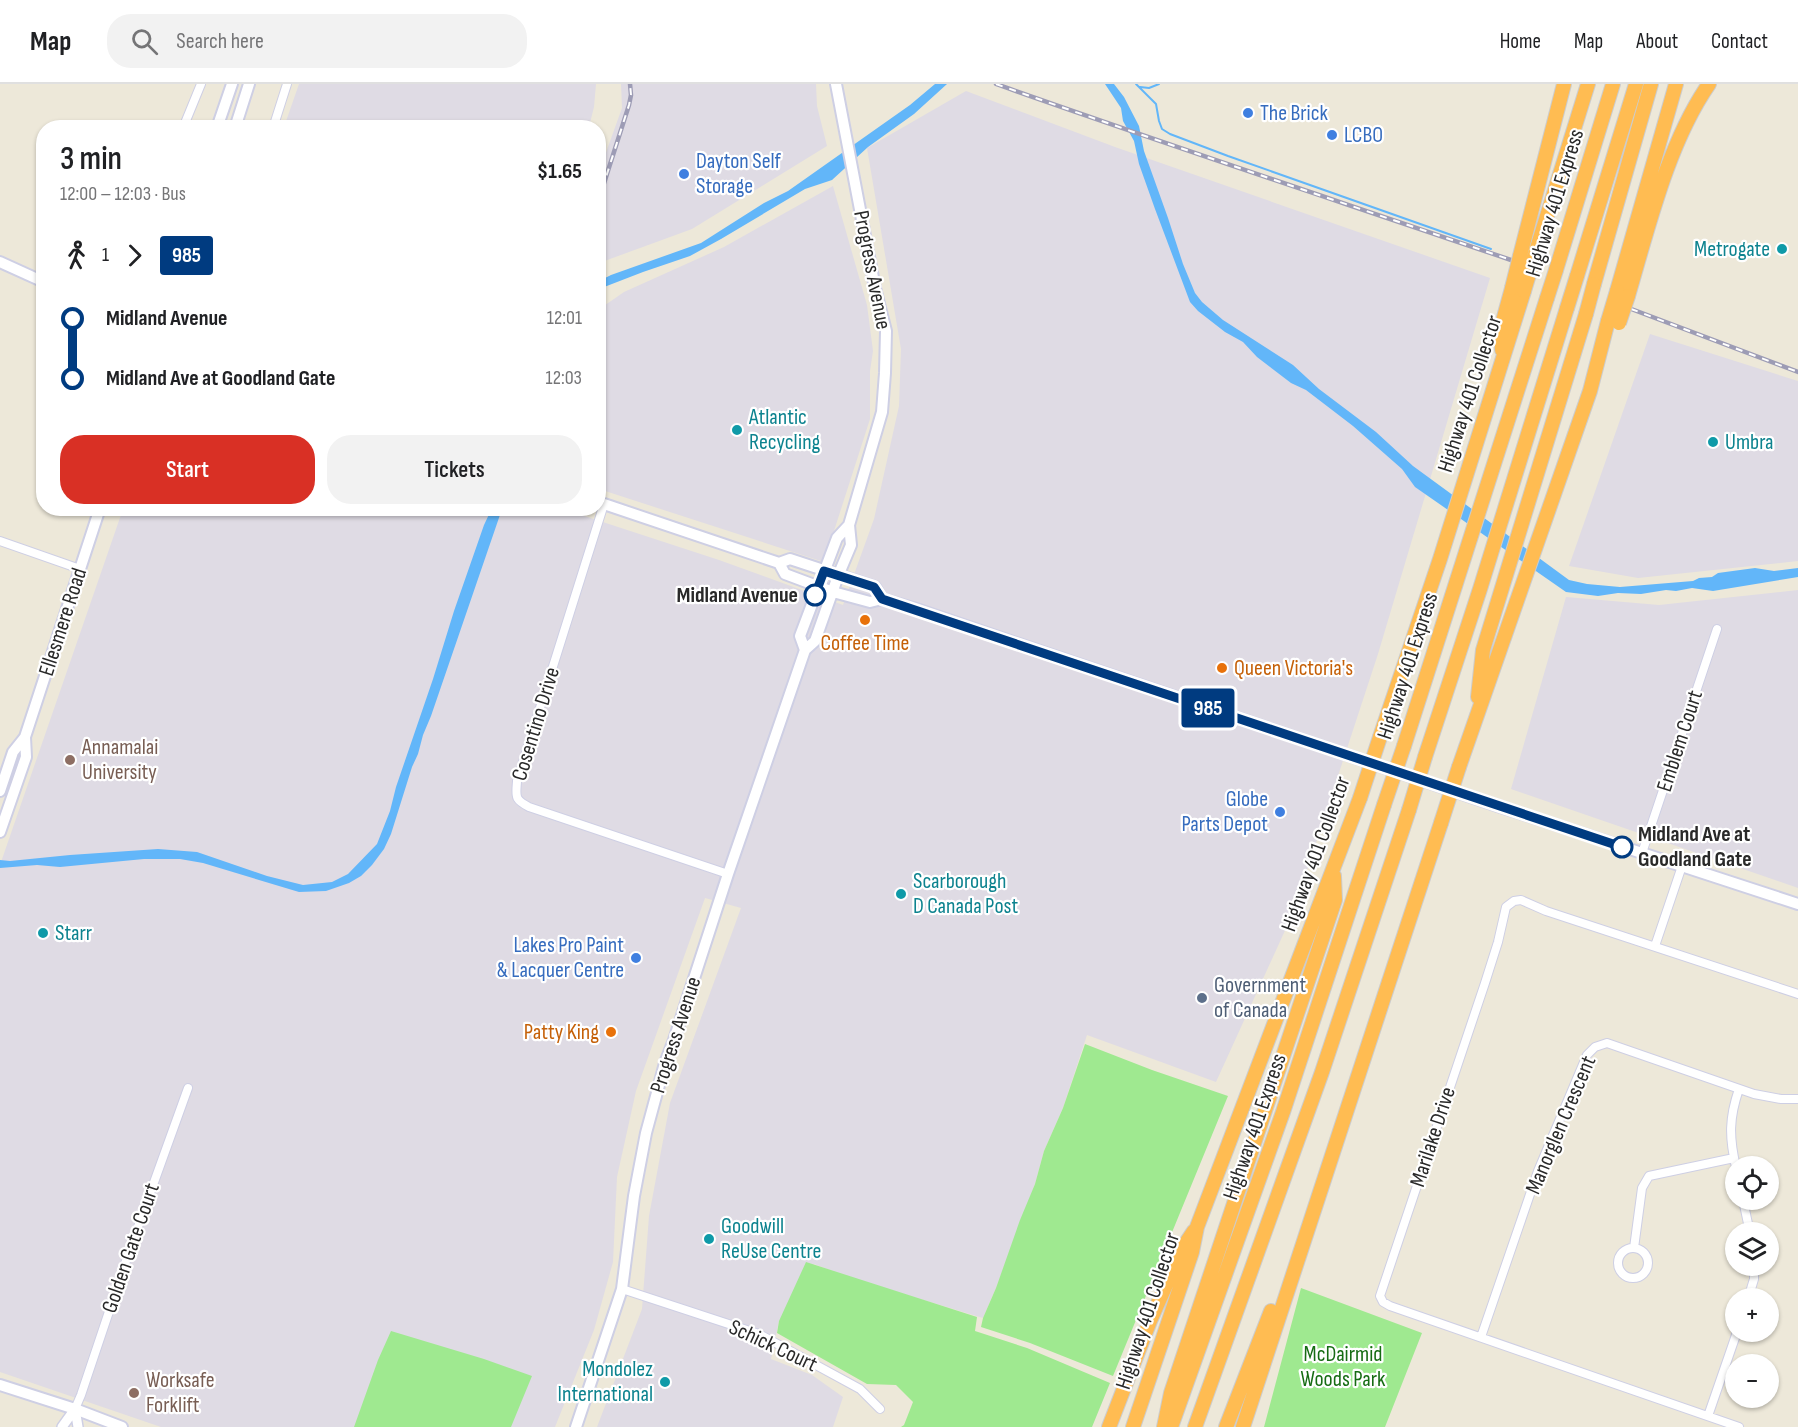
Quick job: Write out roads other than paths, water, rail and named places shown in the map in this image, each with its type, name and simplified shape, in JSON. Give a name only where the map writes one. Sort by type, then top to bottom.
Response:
[{"type":"highway","points":[[1527,259],[1564,84]]},
{"type":"highway","name":"Highway 401 Collector","points":[[1133,1427],[1192,1252],[1197,1227],[1360,798],[1440,559],[1502,361],[1527,259],[1588,84]]},
{"type":"highway","name":"Highway 401 Express","points":[[1171,1427],[1283,1112],[1404,746],[1613,84]]},
{"type":"highway","name":"Highway 401 Express","points":[[1195,1427],[1322,1072],[1409,810],[1480,589],[1636,84]]},
{"type":"highway","points":[[1476,720],[1483,650],[1586,314],[1651,84]]},
{"type":"highway","points":[[1623,294],[1676,84]]},
{"type":"highway","points":[[1243,1427],[1459,767],[1623,294],[1671,157],[1698,99],[1709,84]]},
{"type":"highway","points":[[1164,1427],[1171,1393],[1335,900],[1334,868]]},
{"type":"highway","points":[[1226,1427],[1339,1134]]},
{"type":"highway","points":[[1109,1427],[1159,1301],[1182,1249],[1197,1227]]},
{"type":"main road","points":[[220,120],[232,84]]},
{"type":"main road","points":[[238,120],[249,84]]},
{"type":"main road","name":"Progress Avenue","points":[[576,1427],[622,1289],[634,1196],[648,1125],[665,1063],[805,650],[815,641],[851,544],[849,525],[882,412],[886,332],[875,288],[836,84]]},
{"type":"main road","points":[[0,262],[36,278]]},
{"type":"main road","points":[[606,504],[779,564],[785,574],[832,592],[870,602],[882,599],[1798,904]]},
{"type":"main road","name":"Ellesmere Road","points":[[0,791],[13,752],[25,736],[97,516]]},
{"type":"main road","name":"Progress Avenue","points":[[805,650],[800,636],[837,538],[849,525]]},
{"type":"main road","points":[[779,564],[790,559],[874,587],[882,599]]},
{"type":"main road","name":"Ellesmere Road","points":[[0,831],[26,757],[25,736]]},
{"type":"main road","points":[[0,1385],[122,1427]]},
{"type":"street","points":[[186,120],[201,84]]},
{"type":"street","points":[[276,120],[287,84]]},
{"type":"street","name":"Cosentino Drive","points":[[598,516],[517,781],[516,796],[519,802],[529,807],[728,874]]},
{"type":"street","points":[[0,541],[80,568]]},
{"type":"street","name":"Emblem Court","points":[[1642,853],[1717,629]]},
{"type":"street","points":[[0,791],[14,795]]},
{"type":"street","points":[[1655,946],[1682,866]]},
{"type":"street","name":"Marilake Drive","points":[[1739,1427],[1390,1306],[1383,1302],[1380,1296],[1485,983],[1498,942],[1504,912],[1511,902],[1521,900],[1546,911],[1798,994]]},
{"type":"street","name":"Manorglen Crescent","points":[[1481,1337],[1538,1171],[1591,1050],[1606,1043],[1738,1089],[1762,1096],[1798,1099]]},
{"type":"street","name":"Golden Gate Court","points":[[75,1409],[188,1088]]},
{"type":"street","points":[[1734,1156],[1730,1136],[1731,1115],[1738,1089]]},
{"type":"street","points":[[1634,1248],[1642,1188],[1649,1176],[1725,1165]]},
{"type":"street","name":"Schick Court","points":[[622,1289],[759,1334],[860,1389],[880,1409]]},
{"type":"street","points":[[1708,1416],[1734,1342]]},
{"type":"street","points":[[63,1427],[75,1409]]},
{"type":"street","points":[[75,1409],[78,1427]]},
{"type":"water","points":[[935,84],[947,84],[914,114],[868,147],[832,180],[805,189],[690,256],[606,286],[606,278],[611,275],[701,243],[764,203],[788,191],[910,105]]},
{"type":"water","points":[[1105,84],[1114,84],[1124,97],[1139,126],[1144,151],[1183,264],[1195,293],[1202,302],[1223,320],[1293,365],[1319,389],[1376,432],[1413,466],[1569,580],[1620,587],[1693,581],[1712,577],[1718,573],[1755,568],[1774,571],[1798,568],[1798,577],[1713,591],[1692,588],[1598,596],[1566,592],[1415,487],[1402,469],[1353,426],[1306,390],[1291,383],[1257,357],[1243,342],[1225,332],[1198,311],[1190,302],[1139,164],[1134,141],[1123,121],[1121,108]]},
{"type":"water","points":[[488,516],[500,516],[391,834],[384,849],[361,876],[326,891],[299,892],[203,863],[180,859],[144,859],[60,867],[37,865],[0,868],[0,860],[158,849],[197,852],[267,876],[303,885],[332,882],[348,874],[377,844],[390,811]]},
{"type":"waterway","points":[[1136,84],[1156,104],[1162,129],[1170,134],[1491,249]]},
{"type":"waterway","points":[[1140,87],[1149,88],[1159,84]]},
{"type":"railway","points":[[606,177],[629,105],[630,84]]},
{"type":"railway","points":[[996,84],[1514,261]]},
{"type":"railway","points":[[1618,304],[1798,372]]},
{"type":"place","name":"The Brick","points":[[1248,113]]},
{"type":"place","name":"LCBO","points":[[1332,135]]},
{"type":"place","name":"Dayton Self Storage","points":[[684,174]]},
{"type":"place","name":"Metrogate","points":[[1782,249]]},
{"type":"place","name":"Atlantic Recycling","points":[[737,430]]},
{"type":"place","name":"Umbra","points":[[1713,442]]},
{"type":"place","name":"Midland Avenue","points":[[815,595]]},
{"type":"place","name":"Coffee Time","points":[[865,620]]},
{"type":"place","name":"Queen Victoria's","points":[[1222,668]]},
{"type":"place","name":"Annamalai University","points":[[70,760]]},
{"type":"place","name":"Globe Parts Depot","points":[[1280,812]]},
{"type":"place","name":"Midland Ave at Goodland Gate","points":[[1622,847]]},
{"type":"place","name":"Scarborough D Canada Post","points":[[901,894]]},
{"type":"place","name":"Starr","points":[[43,933]]},
{"type":"place","name":"Lakes Pro Paint & Lacquer Centre","points":[[636,958]]},
{"type":"place","name":"Government of Canada","points":[[1202,998]]},
{"type":"place","name":"Patty King","points":[[611,1032]]},
{"type":"place","name":"Goodwill ReUse Centre","points":[[709,1239]]},
{"type":"place","name":"Mondolez International","points":[[665,1382]]},
{"type":"place","name":"Worksafe Forklift","points":[[134,1393]]},
{"type":"park label","name":"McDairmid Woods Park","points":[[1343,1366]]}]
